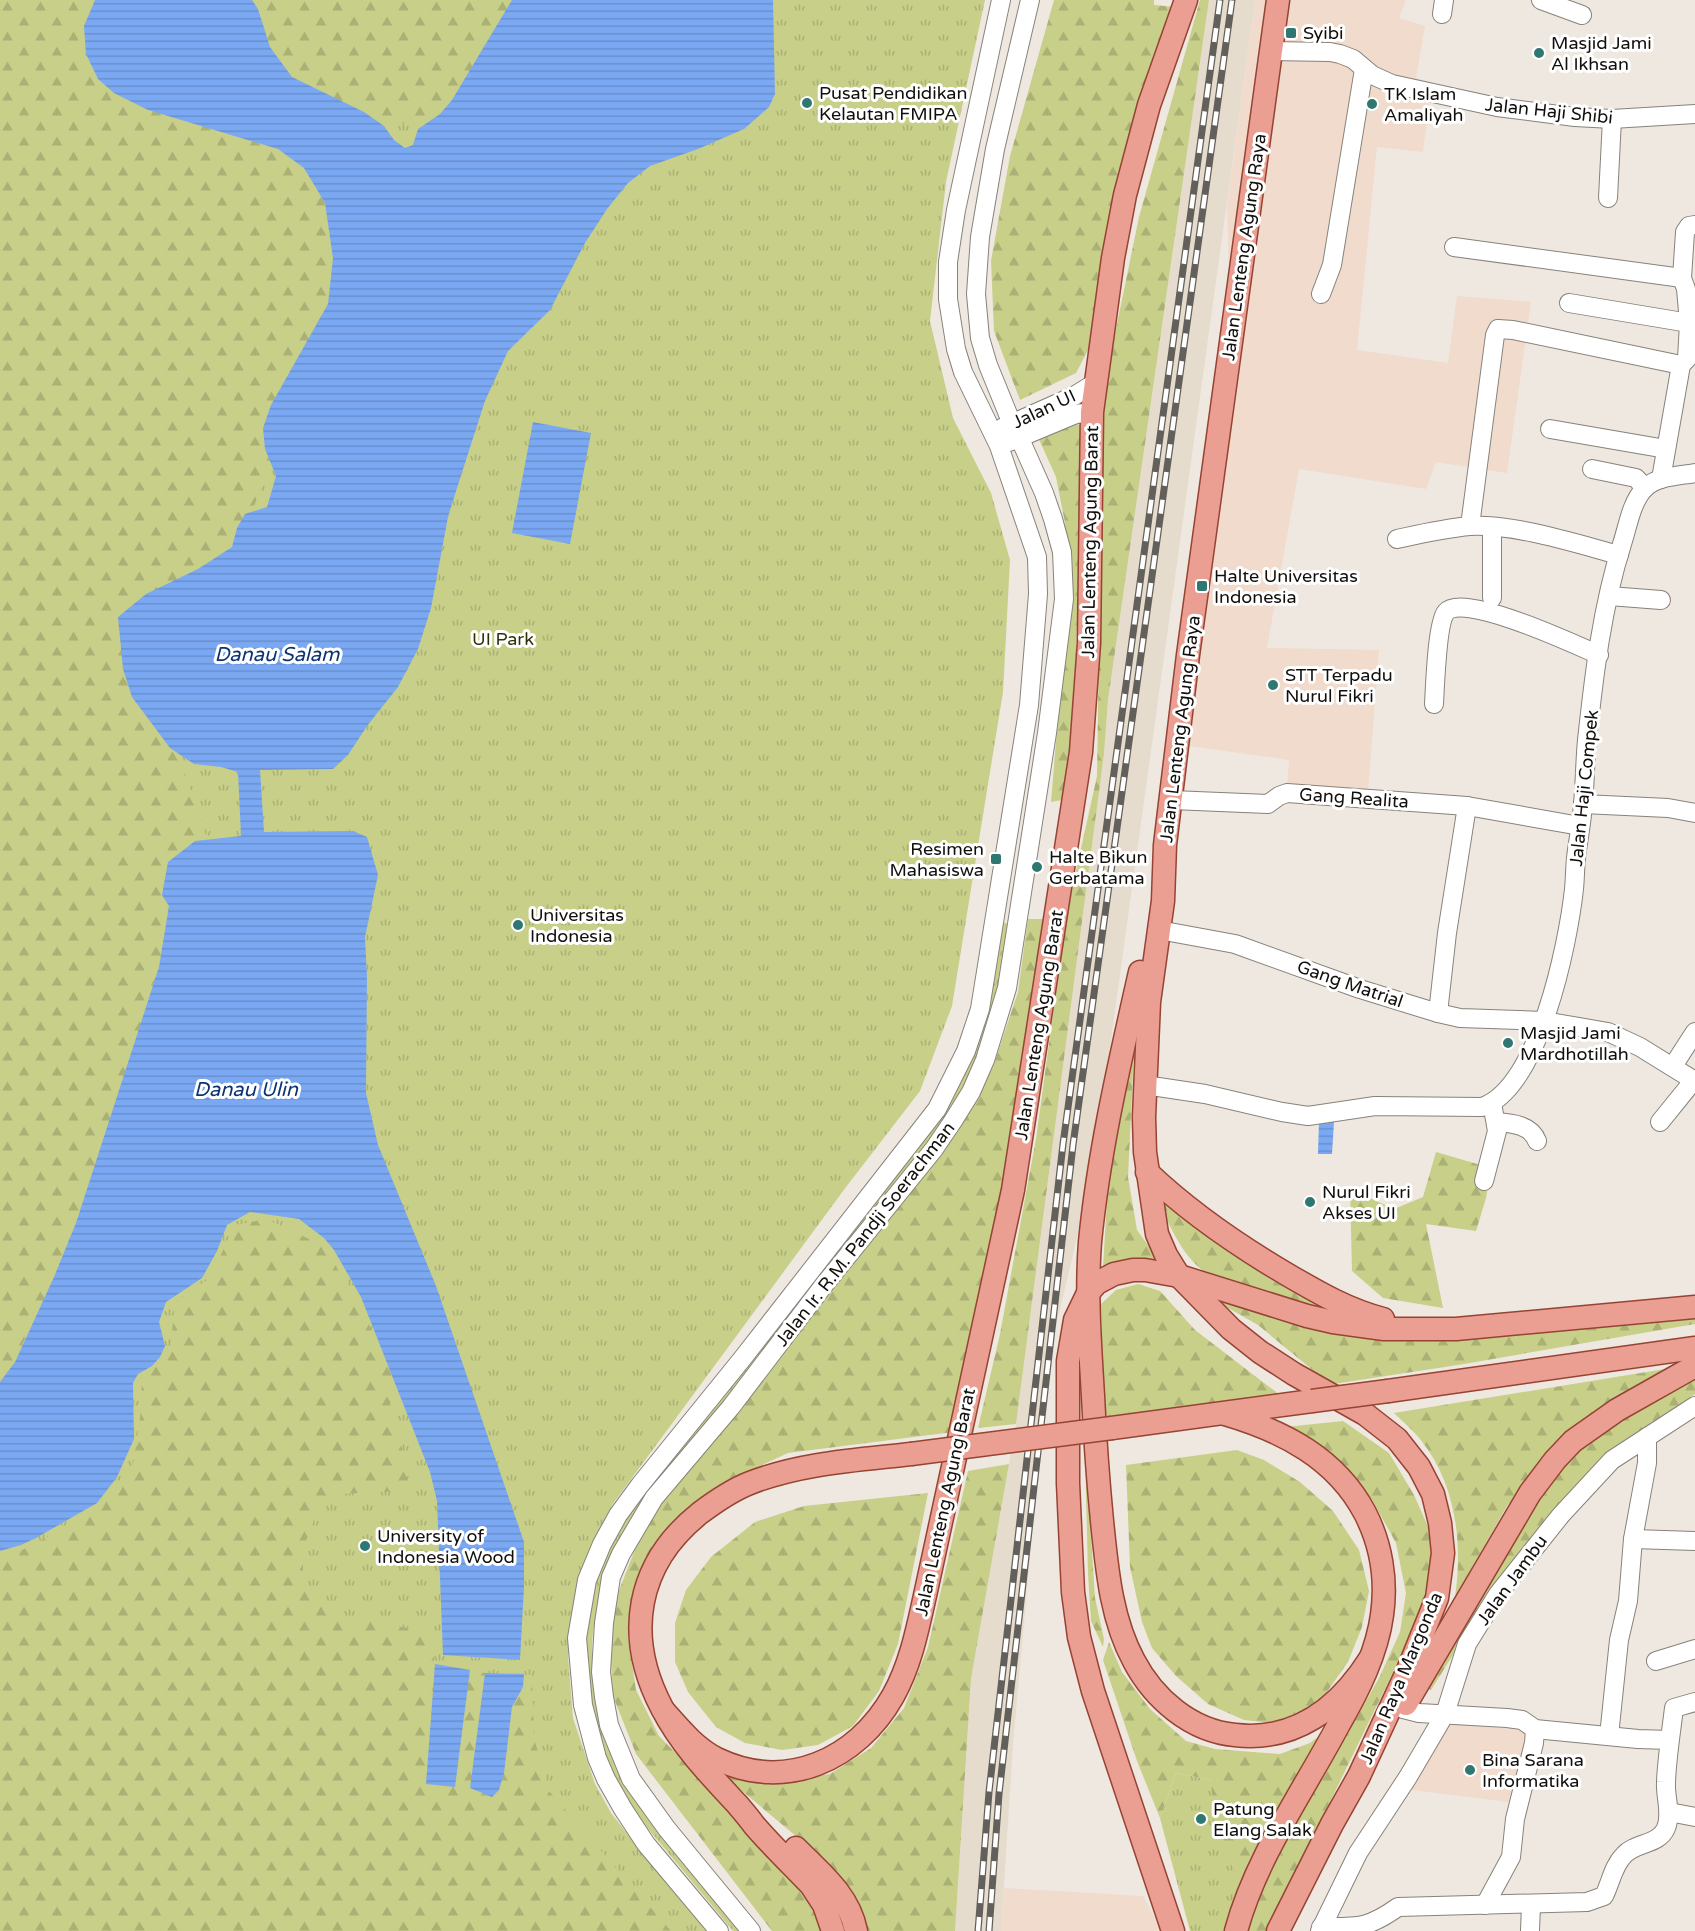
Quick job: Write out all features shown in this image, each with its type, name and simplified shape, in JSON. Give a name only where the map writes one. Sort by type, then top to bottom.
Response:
[{"type":"main road","name":"Jalan Lenteng Agung Barat","points":[[663,1710],[687,1737],[716,1758],[733,1765],[764,1772],[800,1769],[831,1760],[861,1738],[893,1696],[907,1665],[926,1591],[1013,1190],[1079,763],[1089,643],[1092,412],[1113,258],[1125,195],[1149,105],[1186,0]]},
{"type":"main road","name":"Jalan Lenteng Agung Raya","points":[[1179,1276],[1157,1234],[1147,1172],[1144,1117],[1149,1002],[1159,930],[1165,845],[1188,655],[1278,0]]},
{"type":"main road","points":[[1165,845],[1153,888],[1141,964],[1106,1125],[1090,1242],[1088,1293],[1097,1462],[1112,1596],[1125,1643],[1148,1683],[1170,1706],[1193,1722],[1224,1734],[1259,1736],[1290,1729],[1322,1713],[1350,1688],[1370,1659]]},
{"type":"main road","points":[[1147,1172],[1175,1199],[1215,1229],[1341,1305],[1385,1319],[1502,1325]]},
{"type":"main road","points":[[1173,1931],[1093,1691],[1072,1592],[1068,1483],[1068,1361],[1075,1320],[1088,1293],[1104,1278],[1123,1271],[1145,1270],[1179,1276],[1275,1307],[1333,1322],[1360,1327],[1417,1330],[1502,1325],[1695,1307]]},
{"type":"main road","name":"Jalan Raya Margonda","points":[[1179,1276],[1231,1329],[1260,1352],[1388,1431],[1412,1457],[1427,1480],[1438,1508],[1443,1545],[1443,1568],[1437,1598],[1408,1670],[1359,1776],[1278,1931]]},
{"type":"main road","points":[[833,1931],[824,1905],[811,1885],[698,1761],[663,1710],[651,1685],[642,1656],[640,1612],[654,1568],[669,1543],[679,1532],[718,1500],[758,1480],[802,1468],[1225,1414],[1695,1348]]},
{"type":"main road","points":[[1359,1776],[1403,1709],[1530,1492],[1555,1460],[1573,1441],[1617,1410],[1695,1366]]},
{"type":"main road","points":[[1225,1414],[1258,1424],[1283,1435],[1316,1455],[1343,1480],[1370,1522],[1380,1550],[1384,1584],[1382,1615],[1370,1659],[1352,1701],[1252,1883],[1236,1931]]},
{"type":"main road","points":[[738,1805],[753,1811],[775,1827],[832,1883],[850,1911],[856,1931]]},
{"type":"street","name":"Jalan Ir. R.M. Pandji Soerachman","points":[[719,1931],[646,1844],[597,1758],[583,1705],[577,1638],[587,1580],[602,1544],[623,1507],[937,1109],[966,1051],[980,1009],[1029,705],[1038,594],[1037,557],[995,439],[963,372],[956,349],[948,299],[948,262],[956,210],[1001,0]]},
{"type":"street","name":"Jalan Ir. R.M. Pandji Soerachman","points":[[751,1931],[631,1779],[609,1725],[601,1672],[604,1623],[611,1577],[625,1547],[654,1498],[731,1407],[824,1285],[934,1149],[971,1092],[985,1060],[1007,988],[1047,733],[1064,599],[1062,552],[1053,519],[1044,493],[988,366],[980,338],[976,294],[977,263],[995,150],[1030,0]]},
{"type":"street","points":[[1541,0],[1582,15]]},
{"type":"street","name":"Jalan Haji Shibi","points":[[1270,51],[1340,54],[1353,59],[1364,69],[1392,84],[1477,104],[1575,117],[1612,119],[1695,114]]},
{"type":"street","points":[[1321,294],[1332,265],[1364,69]]},
{"type":"street","points":[[1608,198],[1612,119]]},
{"type":"street","points":[[1653,484],[1666,449],[1681,366],[1687,359],[1689,323],[1686,289],[1682,278],[1685,232],[1689,226],[1695,225]]},
{"type":"street","points":[[1454,247],[1682,278]]},
{"type":"street","points":[[948,262],[977,263]]},
{"type":"street","points":[[1569,303],[1689,323]]},
{"type":"street","points":[[1470,526],[1495,335],[1498,329],[1513,330],[1681,366]]},
{"type":"street","name":"Jalan UI","points":[[1016,431],[1095,383]]},
{"type":"street","name":"Jalan UI","points":[[995,439],[1076,414],[1092,412]]},
{"type":"street","points":[[1550,429],[1666,449]]},
{"type":"street","points":[[1592,469],[1653,484],[1695,473]]},
{"type":"street","name":"Jalan Haji Compek","points":[[1492,1104],[1513,1084],[1534,1047],[1544,1021],[1570,910],[1583,804],[1587,742],[1609,596],[1633,509],[1653,484]]},
{"type":"street","points":[[1397,539],[1470,526],[1560,540],[1619,555]]},
{"type":"street","points":[[1492,528],[1492,598]]},
{"type":"street","points":[[1609,596],[1661,600]]},
{"type":"street","points":[[1434,704],[1440,631],[1444,614],[1450,608],[1466,608],[1532,626],[1599,655]]},
{"type":"street","name":"Gang Realita","points":[[1172,800],[1268,804],[1279,796],[1287,794],[1467,806],[1580,826]]},
{"type":"street","points":[[1583,804],[1668,808],[1695,813]]},
{"type":"street","points":[[1438,1013],[1448,924],[1467,806]]},
{"type":"street","name":"Gang Matrial","points":[[1159,930],[1236,944],[1360,989],[1438,1013],[1460,1017],[1544,1021],[1608,1032],[1623,1038],[1695,1080]]},
{"type":"street","points":[[1673,1066],[1695,1032]]},
{"type":"street","points":[[1660,1122],[1695,1080]]},
{"type":"street","points":[[1145,1085],[1205,1094],[1308,1116],[1357,1107],[1419,1105],[1470,1108],[1492,1104],[1497,1131],[1484,1181]]},
{"type":"street","points":[[1496,1122],[1510,1122],[1530,1129],[1537,1141]]},
{"type":"street","name":"Jalan Jambu","points":[[1321,1929],[1358,1853],[1408,1777],[1445,1714],[1467,1644],[1498,1594],[1587,1486],[1612,1460],[1695,1406]]},
{"type":"street","points":[[1610,1736],[1619,1640],[1628,1601],[1633,1539],[1647,1463],[1647,1437]]},
{"type":"street","points":[[1633,1539],[1695,1541]]},
{"type":"street","points":[[1656,1661],[1695,1649]]},
{"type":"street","points":[[1321,1929],[1359,1928],[1381,1919],[1398,1907],[1531,1905],[1587,1902],[1604,1896],[1613,1872],[1624,1855],[1629,1850],[1661,1834],[1666,1827],[1669,1740],[1674,1708],[1695,1702]]},
{"type":"street","points":[[1403,1709],[1419,1713],[1522,1720],[1535,1729],[1669,1740]]},
{"type":"street","points":[[1485,1905],[1511,1857],[1515,1819],[1534,1743],[1535,1729]]},
{"type":"street","points":[[1668,1812],[1695,1816]]},
{"type":"street","points":[[1530,1931],[1531,1905]]},
{"type":"shaded area","points":[[1209,0],[1255,0],[1093,1170],[1047,1364],[1013,1745],[1001,1931],[955,1931],[971,1679],[1016,1424],[1104,754],[1108,700]]},
{"type":"shaded area","points":[[1255,0],[1406,0],[1399,18],[1425,26],[1416,78],[1432,83],[1423,152],[1377,147],[1357,350],[1448,363],[1457,296],[1531,302],[1507,473],[1436,462],[1426,489],[1299,469],[1267,648],[1379,650],[1368,792],[1287,790],[1289,760],[1182,745],[1233,403],[1227,206]]},
{"type":"shaded area","points":[[1450,1722],[1528,1731],[1509,1802],[1404,1789]]},
{"type":"shaded area","points":[[1004,1888],[1143,1896],[1162,1931],[1001,1931]]},
{"type":"green space","name":"UI Park","points":[[0,0],[985,0],[946,182],[930,321],[953,418],[991,493],[1010,560],[1003,692],[952,1006],[920,1091],[846,1187],[612,1505],[570,1628],[568,1656],[573,1718],[595,1784],[611,1813],[644,1855],[711,1931],[0,1931]]},
{"type":"green space","points":[[0,0],[117,0],[287,135],[321,183],[338,277],[238,550],[163,710],[207,838],[132,1131],[9,1370],[0,1374]]},
{"type":"green space","points":[[210,0],[517,0],[479,120],[347,126]]},
{"type":"green space","points":[[1054,0],[1154,0],[1154,5],[1176,7],[1110,222],[1089,348],[1076,373],[1020,400],[994,331],[991,261],[1010,156]]},
{"type":"green space","points":[[1200,0],[1209,0],[1108,700],[1104,754],[1016,1424],[978,1428],[1000,1334],[1036,1139],[1067,912],[1097,776],[1099,646],[1094,529],[1105,382],[1139,217]]},
{"type":"green space","points":[[1071,422],[1082,426],[1074,732],[1062,800],[1051,802],[1069,587],[1065,523],[1056,477],[1037,435]]},
{"type":"green space","points":[[1028,919],[1043,919],[1024,1058],[961,1431],[788,1453],[717,1486],[666,1534],[640,1583],[628,1638],[636,1690],[659,1736],[796,1874],[828,1931],[772,1931],[636,1754],[613,1696],[610,1642],[618,1593],[641,1534],[672,1482],[932,1156],[993,1067],[1018,992]]},
{"type":"green space","points":[[1001,922],[1009,924],[1000,985],[979,1059],[950,1116],[605,1581],[600,1598],[593,1631],[592,1666],[602,1728],[616,1768],[624,1785],[647,1817],[741,1931],[733,1931],[626,1802],[606,1758],[593,1719],[584,1647],[595,1576],[614,1537],[633,1506],[931,1128]]},
{"type":"green space","points":[[1136,1009],[1128,1177],[1137,1230],[1163,1266],[1133,1261],[1103,1267],[1108,1185]]},
{"type":"green space","points":[[1436,1152],[1491,1168],[1486,1198],[1476,1231],[1426,1224],[1443,1308],[1383,1298],[1352,1271],[1350,1189],[1394,1209],[1423,1197]]},
{"type":"green space","points":[[1157,1199],[1270,1279],[1334,1315],[1208,1274],[1184,1250]]},
{"type":"green space","points":[[266,1219],[320,1244],[355,1294],[396,1384],[390,1404],[409,1471],[403,1491],[338,1494],[327,1501],[316,1514],[303,1549],[303,1570],[307,1584],[316,1599],[340,1615],[428,1632],[435,1664],[485,1673],[532,1675],[534,1738],[549,1791],[671,1931],[0,1931],[0,1558],[5,1559],[91,1514],[133,1465],[140,1418],[142,1382],[170,1351],[175,1302],[210,1278],[235,1225]]},
{"type":"green space","points":[[1138,1284],[1160,1291],[1195,1330],[1280,1395],[1103,1418],[1101,1304],[1116,1290]]},
{"type":"green space","points":[[1216,1301],[1354,1337],[1408,1340],[1695,1319],[1695,1324],[1334,1384],[1315,1372],[1258,1325]]},
{"type":"green space","points":[[1085,1346],[1090,1521],[1095,1598],[1104,1639],[1103,1647],[1091,1621],[1088,1574],[1083,1372]]},
{"type":"green space","points":[[1665,1369],[1628,1391],[1571,1434],[1507,1506],[1455,1597],[1457,1535],[1449,1494],[1432,1456],[1417,1436],[1394,1413]]},
{"type":"green space","points":[[1695,1376],[1695,1394],[1620,1446],[1492,1593],[1431,1690],[1425,1687],[1532,1506],[1562,1466],[1609,1423]]},
{"type":"green space","points":[[1343,1421],[1389,1453],[1414,1495],[1430,1531],[1432,1580],[1418,1621],[1328,1806],[1290,1892],[1276,1931],[1244,1931],[1270,1870],[1379,1678],[1400,1632],[1406,1593],[1396,1543],[1371,1498],[1340,1464],[1285,1427]]},
{"type":"green space","points":[[1237,1450],[1264,1460],[1300,1482],[1333,1511],[1359,1550],[1369,1591],[1362,1627],[1348,1662],[1317,1706],[1281,1724],[1244,1720],[1208,1704],[1176,1676],[1152,1648],[1142,1622],[1130,1567],[1126,1465]]},
{"type":"green space","points":[[1009,1464],[971,1679],[955,1931],[865,1931],[861,1908],[827,1862],[705,1760],[782,1781],[830,1774],[871,1748],[904,1708],[928,1647],[968,1471]]},
{"type":"green space","points":[[928,1493],[898,1644],[879,1691],[853,1726],[818,1745],[782,1750],[745,1743],[716,1727],[688,1692],[675,1662],[675,1623],[686,1590],[711,1557],[755,1522],[804,1506]]},
{"type":"green space","points":[[1109,1642],[1122,1672],[1150,1709],[1186,1741],[1215,1749],[1280,1754],[1310,1743],[1331,1727],[1244,1886],[1219,1845],[1234,1817],[1213,1809],[1211,1780],[1176,1773],[1160,1818],[1137,1761],[1103,1660]]},
{"type":"green space","points":[[1176,1773],[1211,1780],[1235,1817],[1244,1886],[1229,1931],[1190,1931],[1160,1818]]},
{"type":"water","points":[[95,0],[252,0],[258,9],[270,47],[292,77],[364,112],[384,126],[394,140],[405,148],[413,145],[418,129],[440,114],[452,100],[512,0],[773,0],[775,94],[769,107],[744,129],[650,166],[628,183],[607,209],[585,243],[550,310],[508,351],[485,401],[448,517],[431,608],[418,649],[398,687],[367,726],[348,755],[333,769],[260,770],[264,832],[353,831],[367,837],[378,875],[365,937],[366,1093],[378,1145],[436,1286],[524,1542],[520,1660],[443,1655],[437,1501],[430,1472],[361,1297],[334,1250],[324,1238],[299,1219],[250,1212],[227,1225],[217,1251],[202,1278],[166,1302],[159,1322],[165,1346],[160,1357],[152,1366],[138,1374],[133,1383],[134,1439],[117,1477],[97,1503],[36,1538],[0,1551],[0,1382],[15,1362],[76,1223],[159,967],[169,906],[162,895],[168,862],[195,841],[241,836],[238,772],[221,767],[194,764],[170,748],[132,697],[123,669],[118,617],[146,594],[198,569],[232,547],[237,528],[245,514],[267,507],[276,476],[265,449],[263,428],[271,405],[328,304],[333,258],[325,203],[304,168],[278,149],[148,110],[114,93],[98,79],[86,54],[84,26]]},
{"type":"water","points":[[533,422],[591,433],[570,544],[512,533]]},
{"type":"water","points":[[1319,1121],[1334,1122],[1332,1154],[1318,1154]]},
{"type":"water","points":[[435,1664],[470,1670],[455,1787],[426,1784]]},
{"type":"water","points":[[485,1673],[524,1674],[523,1687],[512,1707],[504,1773],[499,1790],[492,1797],[470,1788]]},
{"type":"railway","points":[[978,1931],[989,1792],[1063,1144],[1220,0]]},
{"type":"railway","points":[[989,1931],[999,1794],[1073,1145],[1232,0]]},
{"type":"place","name":"Syibi","points":[[1291,33]]},
{"type":"place","name":"Masjid Jami Al Ikhsan","points":[[1539,53]]},
{"type":"place","name":"Pusat Pendidikan Kelautan FMIPA","points":[[807,103]]},
{"type":"place","name":"TK Islam Amaliyah","points":[[1372,104]]},
{"type":"place","name":"Halte Universitas Indonesia","points":[[1202,586]]},
{"type":"place","name":"STT Terpadu Nurul Fikri","points":[[1273,685]]},
{"type":"place","name":"Resimen Mahasiswa","points":[[996,859]]},
{"type":"place","name":"Halte Bikun Gerbatama","points":[[1037,867]]},
{"type":"place","name":"Universitas Indonesia","points":[[518,925]]},
{"type":"place","name":"Masjid Jami Mardhotillah","points":[[1508,1043]]},
{"type":"place","name":"Nurul Fikri Akses UI","points":[[1310,1202]]},
{"type":"place","name":"University of Indonesia Wood","points":[[365,1546]]},
{"type":"place","name":"Bina Sarana Informatika","points":[[1470,1770]]},
{"type":"place","name":"Patung Elang Salak","points":[[1201,1819]]},
{"type":"water label","name":"Danau Salam","points":[[277,654]]},
{"type":"water label","name":"Danau Ulin","points":[[246,1089]]}]
